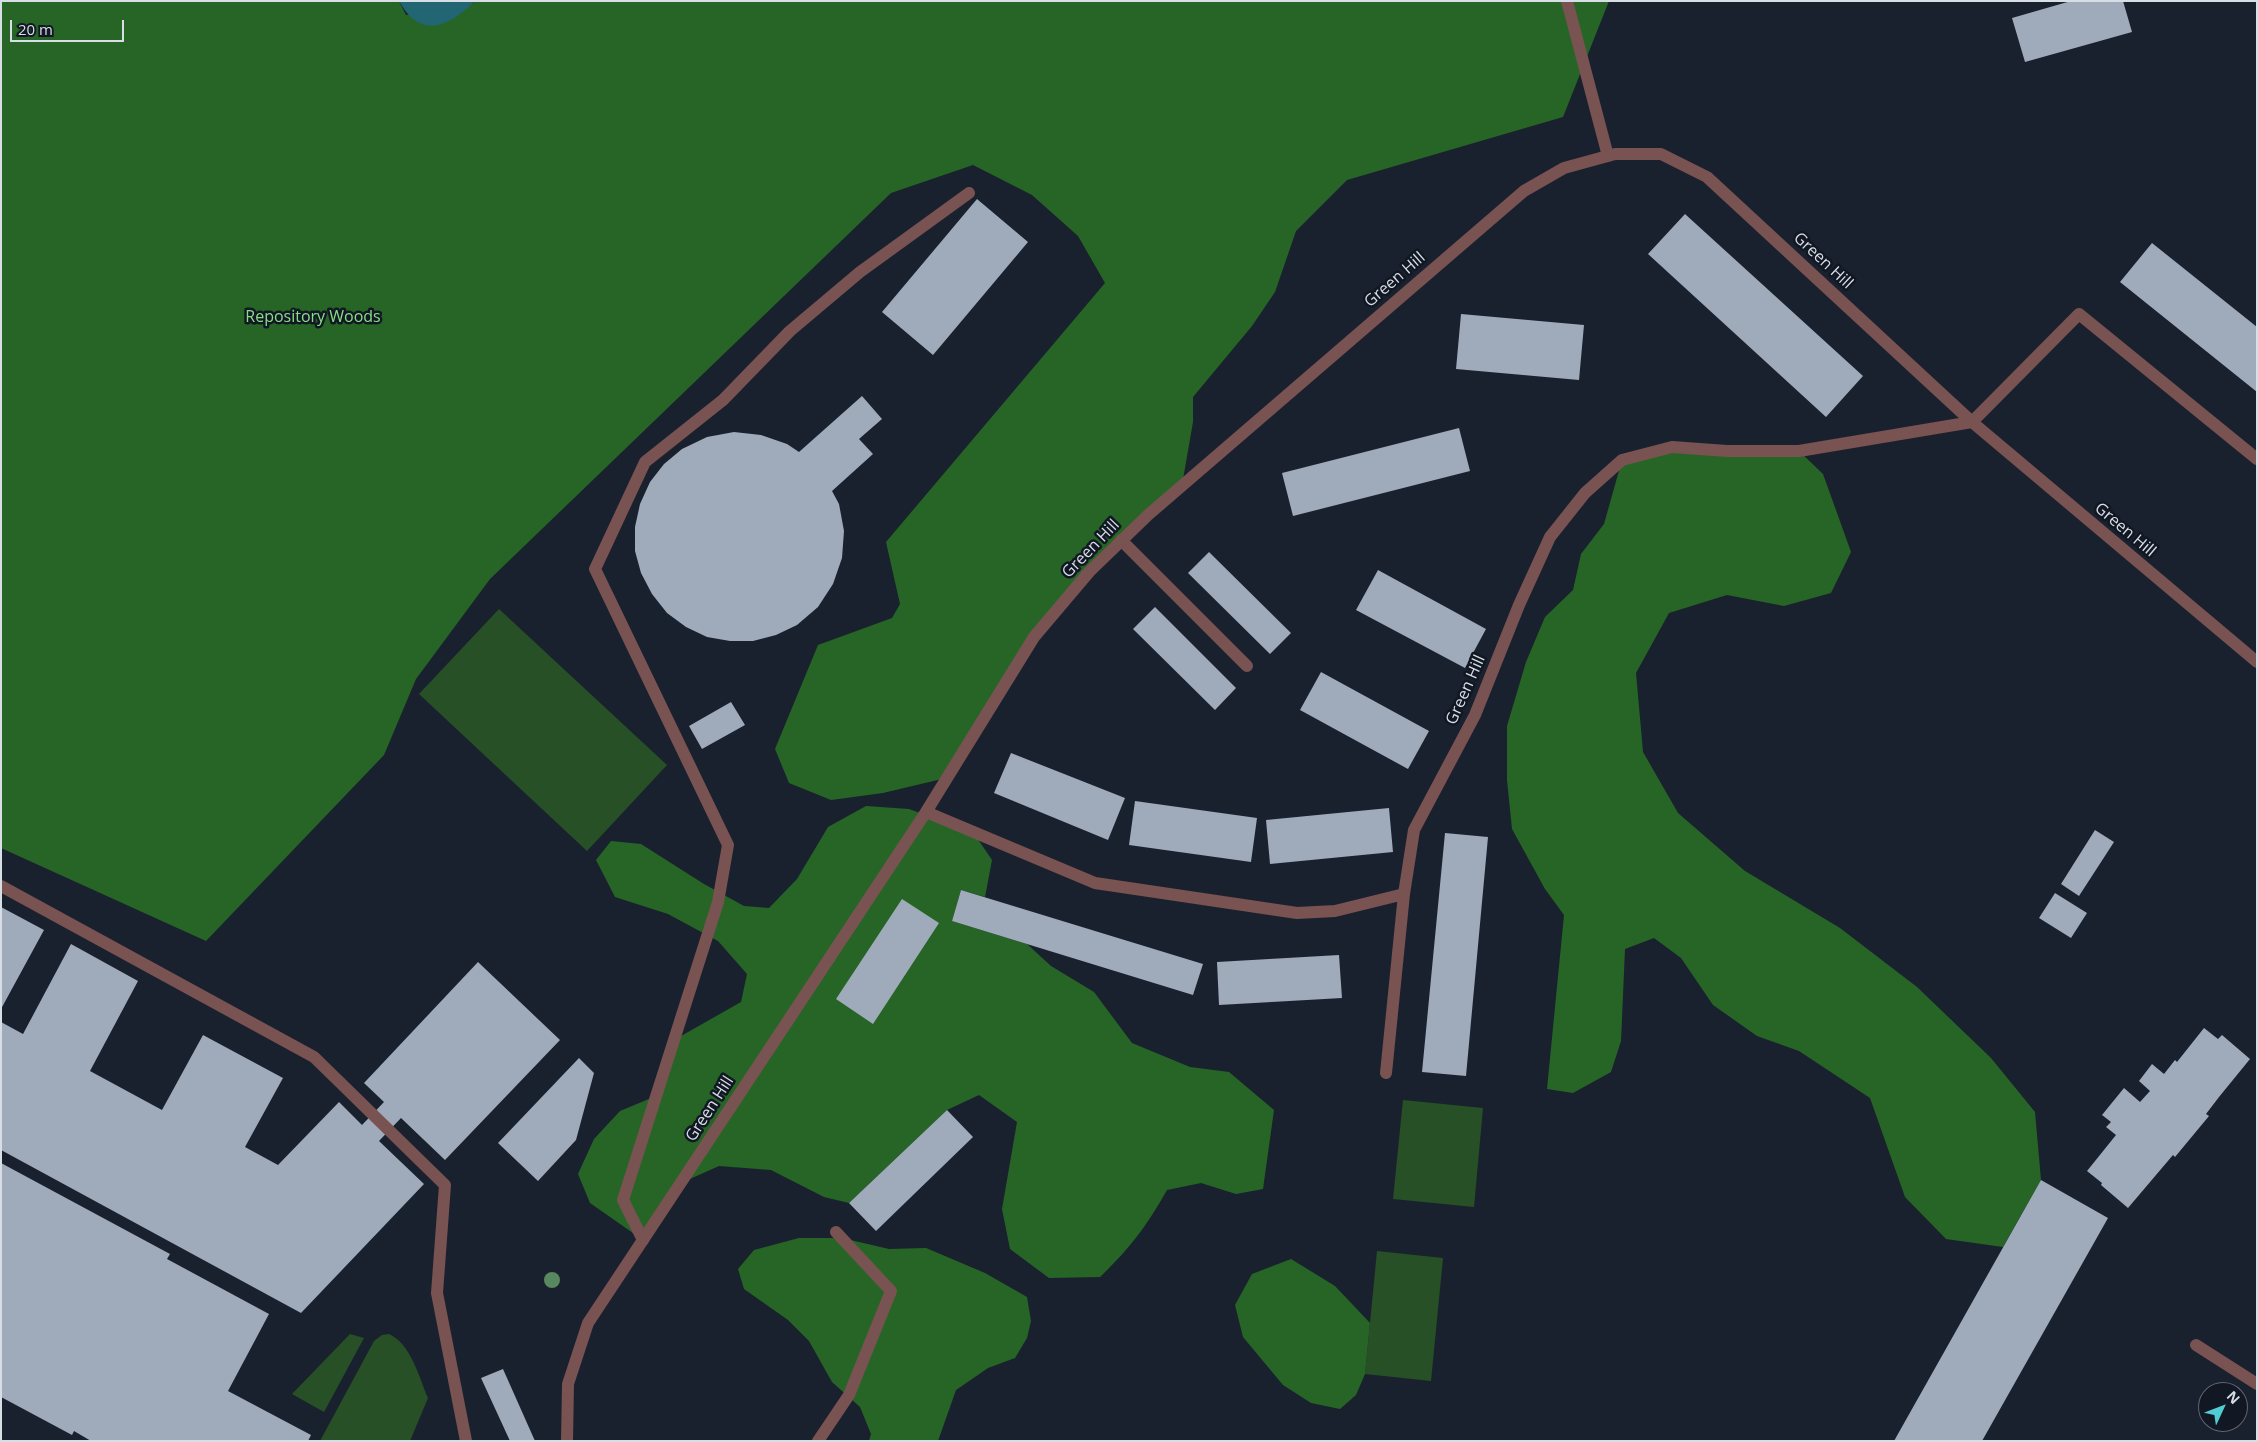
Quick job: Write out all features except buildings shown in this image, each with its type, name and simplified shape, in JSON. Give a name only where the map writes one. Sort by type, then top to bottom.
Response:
[{"type":"street","points":[[1567,1],[1608,156]]},
{"type":"street","name":"Green Hill","points":[[567,1441],[568,1384],[588,1323],[926,812],[1034,637],[1088,572],[1148,515],[1524,191],[1564,168],[1615,154],[1661,154],[1708,177],[1972,422],[2257,662]]},
{"type":"street","points":[[643,1240],[623,1200],[718,902],[728,845],[595,569],[645,462],[723,400],[790,331],[860,272],[969,193]]},
{"type":"street","points":[[1972,422],[2079,314],[2257,459]]},
{"type":"street","name":"Green Hill","points":[[1386,1072],[1404,894],[1414,830],[1475,715],[1550,537],[1584,493],[1622,460],[1672,447],[1727,451],[1799,450],[1972,422]]},
{"type":"street","points":[[1120,540],[1247,666]]},
{"type":"street","points":[[926,812],[1095,883],[1297,913],[1335,911],[1404,894]]},
{"type":"street","points":[[1,886],[314,1057],[445,1186],[438,1293],[466,1441]]},
{"type":"street","points":[[818,1441],[849,1395],[891,1291],[836,1232]]},
{"type":"street","points":[[2196,1346],[2257,1384]]},
{"type":"green space","name":"Repository Woods","points":[[1,1],[399,1],[406,15],[472,4],[475,1],[1609,1],[1563,117],[1347,180],[1296,231],[1275,292],[1252,326],[1193,397],[1193,422],[1182,485],[1034,637],[946,778],[883,793],[831,800],[789,783],[775,749],[818,645],[892,618],[900,604],[886,542],[1105,283],[1078,236],[1032,195],[973,165],[891,193],[490,579],[416,679],[384,755],[206,941],[1,848]]},
{"type":"green space","points":[[1672,447],[1799,451],[1823,474],[1851,552],[1831,593],[1784,606],[1727,595],[1669,613],[1636,673],[1643,752],[1678,813],[1745,871],[1840,928],[1917,987],[1991,1058],[2035,1112],[2041,1180],[2003,1247],[1946,1239],[1905,1197],[1870,1098],[1799,1051],[1757,1036],[1713,1005],[1681,958],[1654,938],[1625,949],[1621,1041],[1611,1072],[1573,1093],[1547,1089],[1564,915],[1545,889],[1512,829],[1507,780],[1507,726],[1526,662],[1545,617],[1573,590],[1581,554],[1604,524],[1622,460]]},
{"type":"green space","points":[[499,609],[667,765],[587,851],[419,694]]},
{"type":"green space","points":[[866,806],[909,809],[973,832],[992,860],[985,897],[961,890],[952,921],[1027,944],[1051,966],[1094,992],[1132,1043],[1190,1067],[1229,1072],[1274,1110],[1263,1189],[1236,1194],[1201,1183],[1167,1190],[1137,1236],[1100,1277],[1049,1278],[1010,1249],[1002,1209],[1017,1122],[979,1095],[947,1110],[849,1203],[824,1197],[771,1170],[719,1166],[681,1183],[643,1240],[590,1203],[578,1174],[594,1139],[620,1111],[656,1096],[674,1040],[741,1002],[747,974],[718,941],[668,914],[615,897],[596,860],[611,841],[641,844],[704,884],[744,906],[769,908],[797,879],[828,827]]},
{"type":"green space","points":[[1403,1100],[1483,1108],[1474,1207],[1393,1199]]},
{"type":"green space","points":[[799,1238],[842,1238],[889,1249],[926,1248],[985,1273],[1027,1297],[1031,1321],[1027,1338],[1015,1358],[988,1368],[956,1390],[938,1441],[869,1441],[871,1434],[860,1407],[832,1382],[809,1341],[788,1320],[744,1289],[738,1269],[754,1250]]},
{"type":"green space","points":[[1377,1251],[1443,1258],[1431,1381],[1365,1374]]},
{"type":"green space","points":[[1291,1259],[1335,1286],[1370,1323],[1365,1374],[1356,1395],[1340,1409],[1311,1403],[1283,1385],[1243,1337],[1235,1305],[1252,1274]]},
{"type":"green space","points":[[350,1334],[364,1338],[324,1412],[292,1394]]},
{"type":"green space","points":[[389,1334],[397,1339],[409,1353],[428,1398],[410,1441],[320,1441],[374,1341],[382,1335]]},
{"type":"water","points":[[399,1],[475,1],[445,23],[425,25],[416,21],[407,13]]}]
